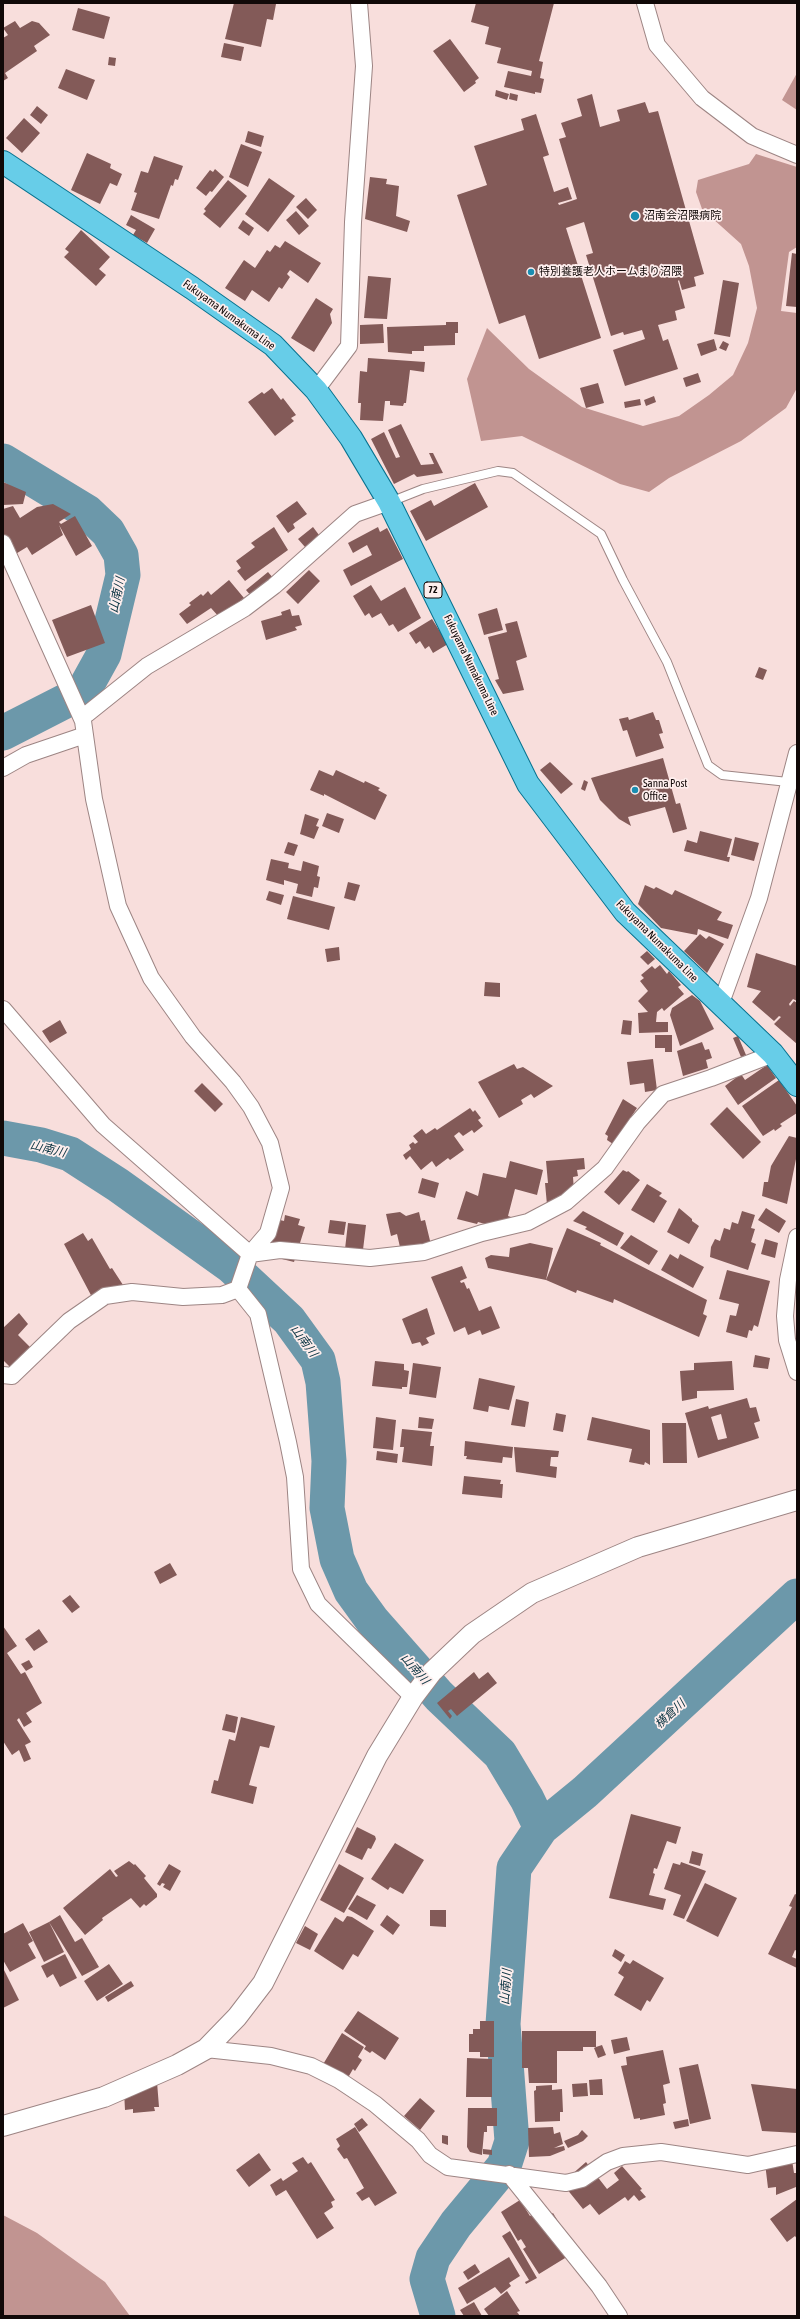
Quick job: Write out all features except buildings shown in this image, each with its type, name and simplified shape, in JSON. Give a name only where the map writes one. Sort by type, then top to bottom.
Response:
[{"type":"main road","name":"Fukuyama Numakuma Line","points":[[3,162],[192,288],[273,345],[316,390],[352,438],[389,502],[528,784],[625,912],[773,1054],[797,1085]]},
{"type":"street","points":[[316,390],[349,346],[353,222],[364,66],[359,3]]},
{"type":"street","points":[[645,3],[657,44],[702,98],[752,136],[797,155]]},
{"type":"street","points":[[81,715],[87,714],[147,666],[245,608],[274,586],[355,514],[389,502]]},
{"type":"street","points":[[3,543],[81,715],[94,799],[118,906],[151,978],[193,1037],[233,1082],[251,1107],[270,1143],[280,1188],[268,1233],[250,1254],[238,1289]]},
{"type":"street","points":[[3,768],[26,755],[85,735]]},
{"type":"street","points":[[721,1003],[759,898],[788,782],[797,753]]},
{"type":"street","points":[[3,1008],[103,1125],[250,1254],[280,1250],[378,1257],[424,1252],[482,1233],[528,1222],[566,1202],[606,1168],[638,1123],[663,1094],[711,1078],[773,1054]]},
{"type":"street","points":[[797,1238],[788,1280],[785,1316],[788,1340],[797,1372]]},
{"type":"street","points":[[3,1375],[12,1376],[69,1321],[105,1296],[132,1292],[183,1297],[222,1295],[238,1289]]},
{"type":"street","points":[[238,1289],[258,1314],[288,1442],[295,1477],[300,1569],[318,1604],[413,1697]]},
{"type":"street","points":[[3,2126],[104,2097],[177,2065],[206,2049],[237,2017],[262,1983],[377,1756],[413,1697],[432,1672],[472,1634],[532,1593],[638,1547],[797,1500]]},
{"type":"street","points":[[206,2049],[271,2056],[311,2066],[339,2080],[375,2104],[418,2140],[430,2155],[448,2167],[509,2174],[566,2183],[582,2178],[607,2162],[623,2156],[661,2152],[748,2165],[797,2154]]},
{"type":"street","points":[[509,2174],[599,2286],[619,2316]]},
{"type":"lane","points":[[389,502],[423,489],[498,471],[513,473],[601,534],[623,580],[666,662],[708,765],[722,776],[788,782]]},
{"type":"shaded area","points":[[797,73],[797,110],[782,100]]},
{"type":"shaded area","points":[[756,154],[797,167],[797,247],[789,252],[781,311],[797,313],[797,388],[786,408],[741,441],[669,478],[649,492],[620,484],[522,436],[481,441],[467,379],[487,328],[529,369],[582,407],[643,426],[679,416],[709,395],[733,375],[748,343],[757,308],[749,266],[741,244],[702,209],[696,192],[698,180],[749,164]]},
{"type":"shaded area","points":[[3,2215],[37,2233],[105,2282],[130,2316],[3,2316]]},
{"type":"waterway","name":"山南川","points":[[3,461],[87,512],[108,532],[121,555],[123,575],[104,654],[83,692],[3,733]]},
{"type":"waterway","name":"山南川","points":[[3,1138],[41,1145],[70,1154],[118,1185],[231,1266],[289,1320],[318,1360],[323,1382],[329,1461],[327,1508],[337,1559],[351,1591],[372,1620],[439,1696],[500,1754],[527,1799],[541,1828]]},
{"type":"waterway","name":"山南川","points":[[438,2316],[427,2279],[433,2258],[456,2224],[504,2166],[512,2141],[503,2024],[514,1868],[541,1828],[585,1792],[797,1596]]},
{"type":"place","name":"沼南会沼隈病院","points":[[635,216]]},
{"type":"place","name":"特別養護老人ホームまり沼隈","points":[[531,272]]},
{"type":"place","name":"Sanna Post Office","points":[[635,790]]},
{"type":"water label","name":"横倉川","points":[[670,1714]]}]
